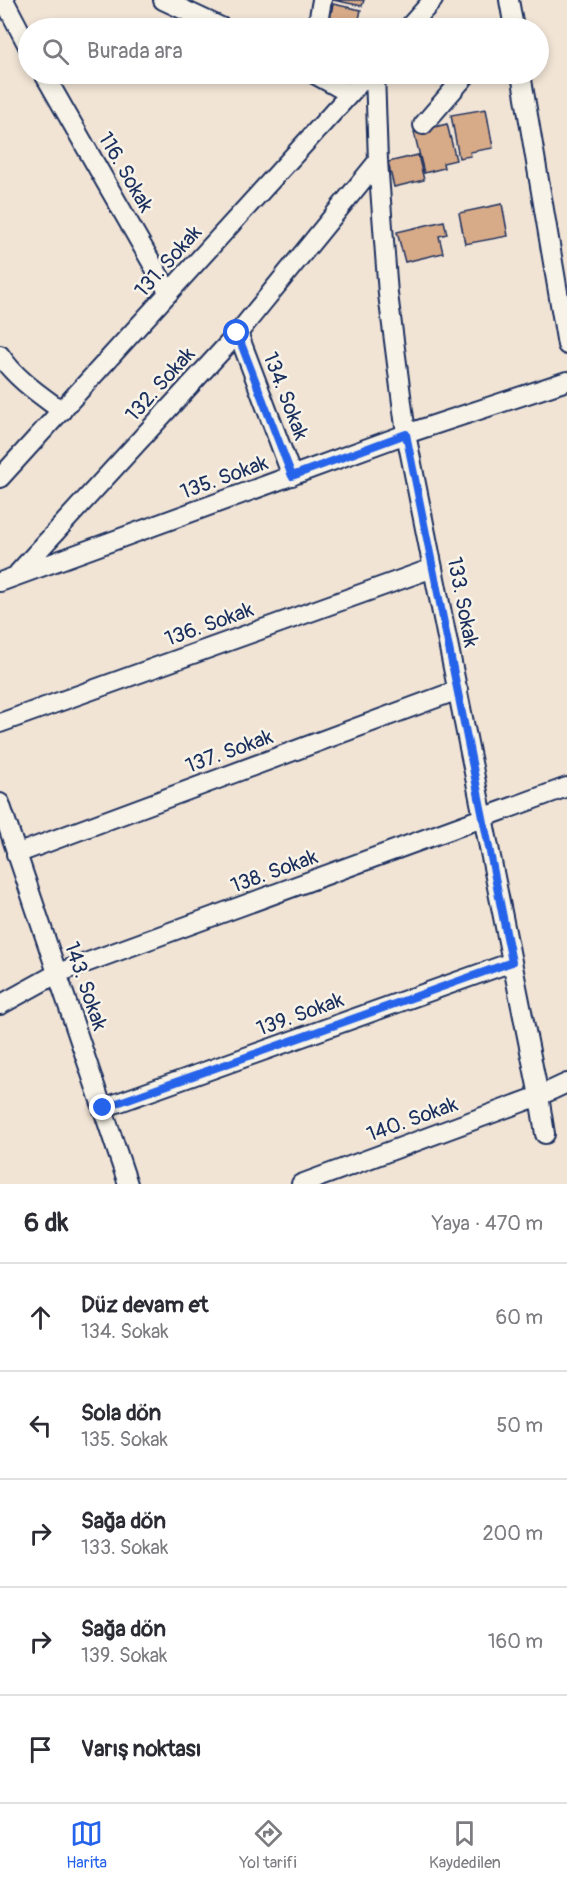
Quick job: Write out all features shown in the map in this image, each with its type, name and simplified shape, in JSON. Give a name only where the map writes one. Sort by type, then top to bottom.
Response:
[{"type":"street","points":[[4,0],[18,27]]},
{"type":"street","points":[[163,0],[202,18]]},
{"type":"street","points":[[199,0],[205,18]]},
{"type":"street","points":[[319,18],[322,0]]},
{"type":"street","points":[[417,18],[433,0]]},
{"type":"street","points":[[509,0],[510,18]]},
{"type":"street","name":"116. Sokak","points":[[50,84],[169,293]]},
{"type":"street","points":[[332,84],[350,94]]},
{"type":"street","name":"131. Sokak","points":[[0,478],[359,84]]},
{"type":"street","name":"133. Sokak","points":[[375,84],[378,161],[388,294],[406,434],[545,1134]]},
{"type":"street","points":[[423,125],[458,84]]},
{"type":"street","points":[[523,84],[567,345]]},
{"type":"street","name":"132. Sokak","points":[[8,579],[237,333],[378,161]]},
{"type":"street","name":"134. Sokak","points":[[237,333],[292,476]]},
{"type":"street","points":[[0,355],[10,369],[26,384],[62,411]]},
{"type":"street","name":"135. Sokak","points":[[8,579],[406,434],[567,381]]},
{"type":"street","name":"136. Sokak","points":[[0,723],[433,568]]},
{"type":"street","name":"137. Sokak","points":[[16,854],[458,690]]},
{"type":"street","name":"138. Sokak","points":[[0,1005],[58,973],[567,787]]},
{"type":"street","name":"143. Sokak","points":[[0,803],[128,1184]]},
{"type":"street","name":"139. Sokak","points":[[103,1108],[512,962]]},
{"type":"street","name":"140. Sokak","points":[[301,1184],[539,1096],[567,1083]]},
{"type":"building","points":[[333,0],[364,0],[362,6]]},
{"type":"building","points":[[333,4],[361,10],[359,18],[330,18]]},
{"type":"building","points":[[486,109],[493,148],[470,152],[471,156],[459,158],[451,115]]},
{"type":"building","points":[[447,124],[456,160],[443,163],[444,168],[424,173],[414,132]]},
{"type":"building","points":[[418,155],[424,180],[394,187],[388,162]]},
{"type":"building","points":[[502,204],[508,236],[465,244],[459,213]]},
{"type":"building","points":[[444,221],[447,234],[439,236],[443,253],[405,262],[397,232]]},
{"type":"route","points":[[103,1108],[512,962],[406,434],[292,476],[237,333]]}]
